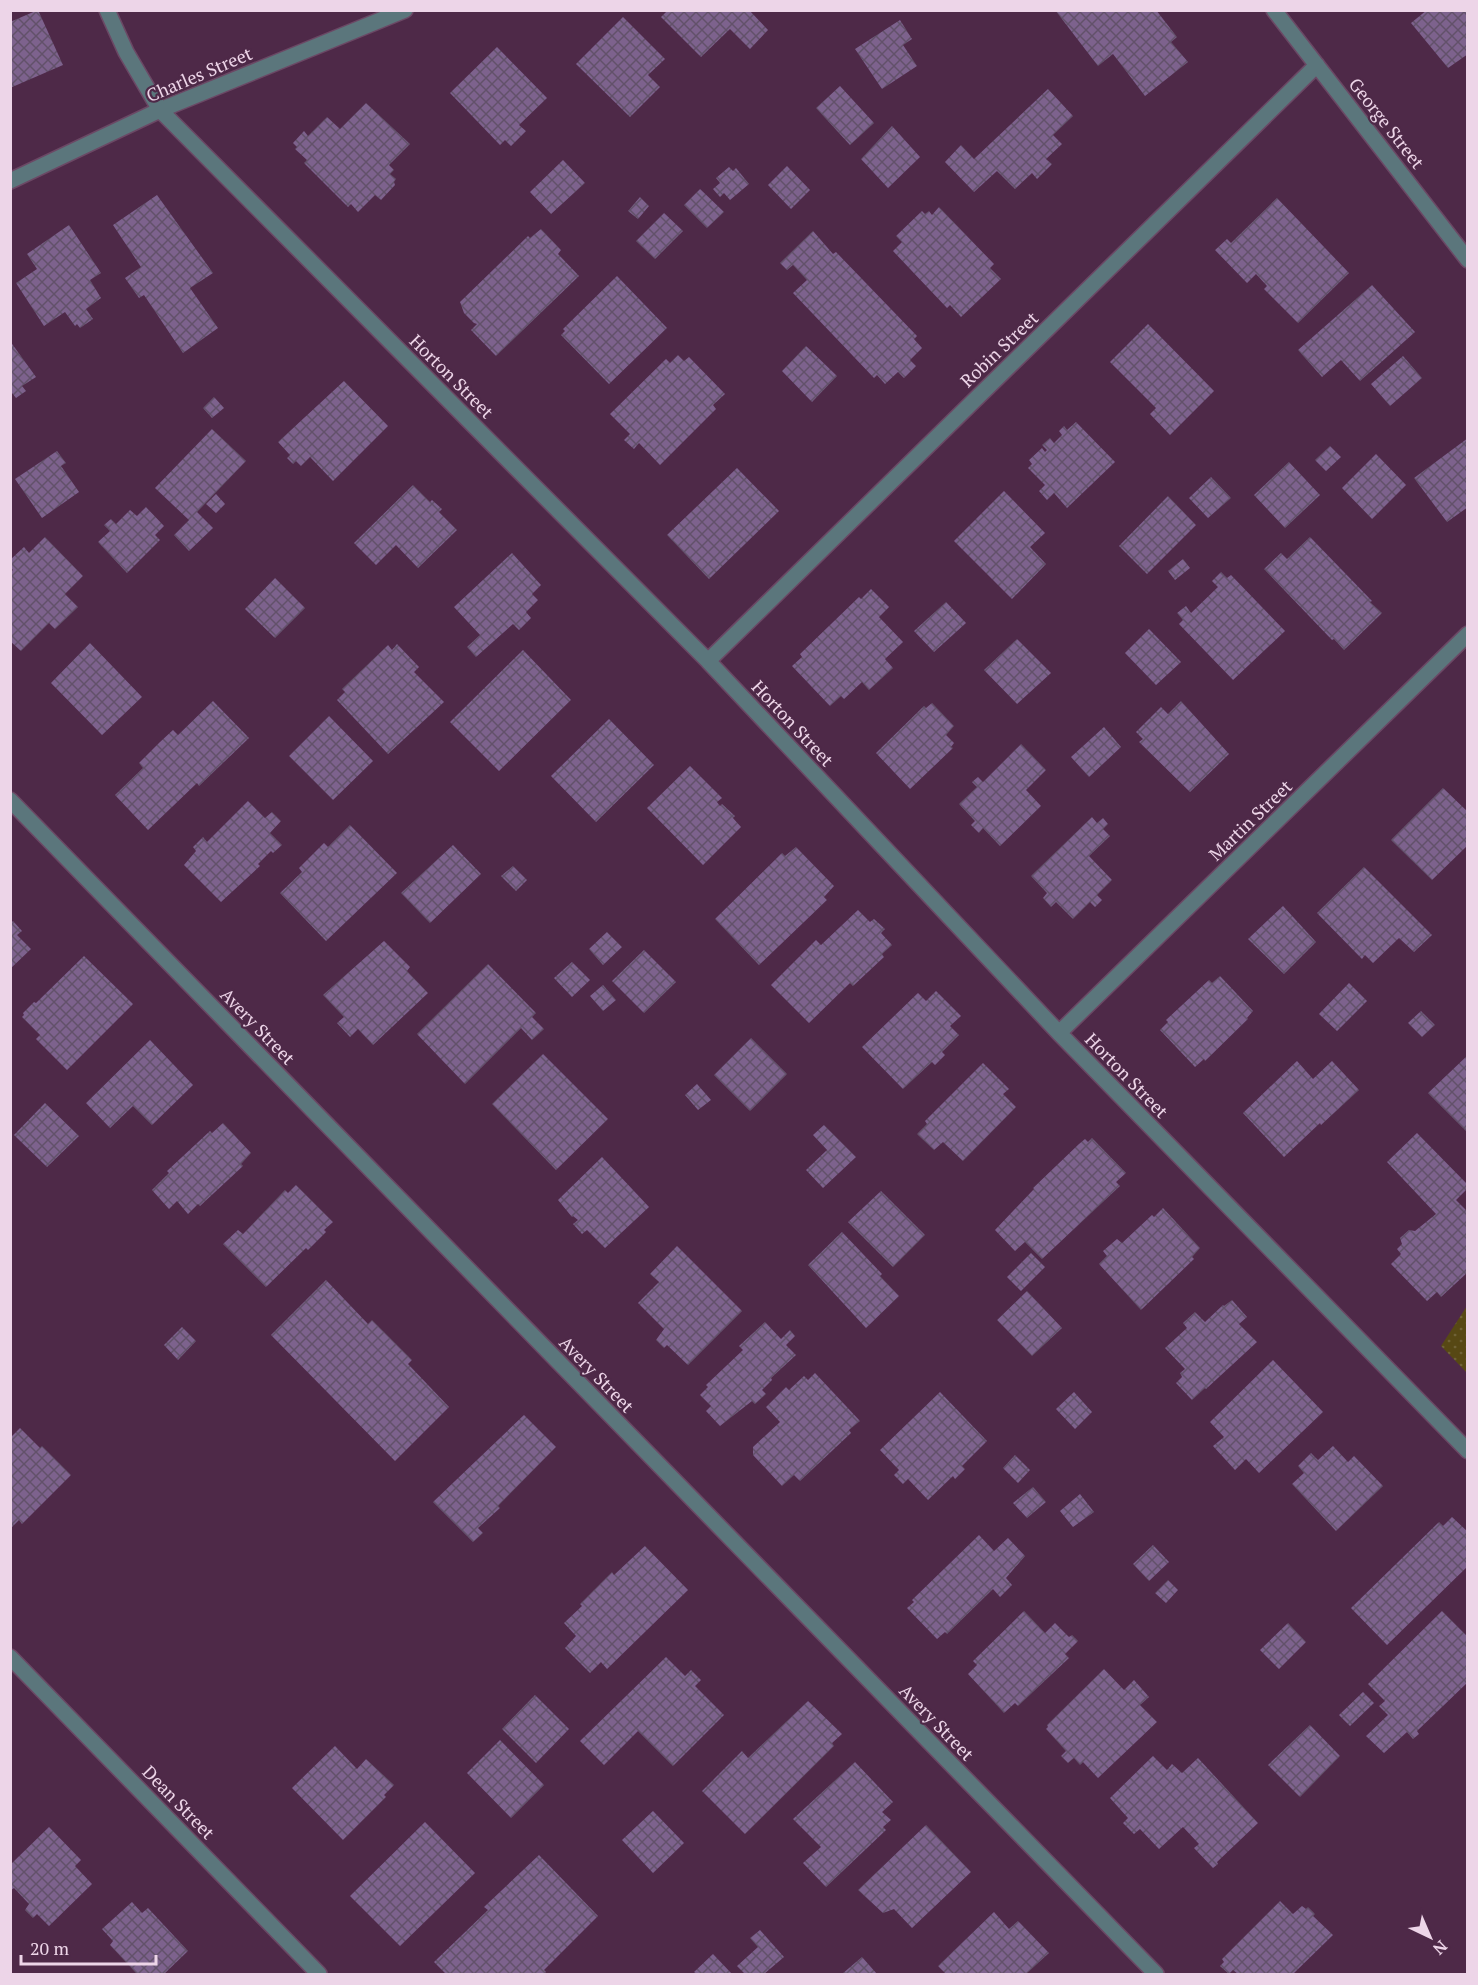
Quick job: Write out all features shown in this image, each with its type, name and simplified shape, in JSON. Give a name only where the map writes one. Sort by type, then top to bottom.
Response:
[{"type":"street","name":"Horton Street","points":[[107,10],[126,52],[160,110],[708,661],[1059,1033],[1467,1451]]},
{"type":"street","name":"Charles Street","points":[[10,181],[160,110],[405,10]]},
{"type":"street","name":"George Street","points":[[1275,10],[1467,260]]},
{"type":"street","name":"Robin Street","points":[[708,661],[1317,65]]},
{"type":"street","name":"Martin Street","points":[[1059,1033],[1467,634]]},
{"type":"street","name":"Avery Street","points":[[10,800],[1156,1974]]},
{"type":"street","name":"Dean Street","points":[[10,1657],[319,1974]]},
{"type":"shaded area","points":[[1467,1306],[1467,1373],[1441,1346]]},
{"type":"building","points":[[38,10],[63,65],[10,88],[10,22]]},
{"type":"building","points":[[668,10],[749,10],[768,30],[750,49],[730,29],[701,57],[661,17]]},
{"type":"building","points":[[1055,10],[1156,10],[1177,37],[1171,42],[1188,62],[1145,96],[1113,54],[1098,66]]},
{"type":"building","points":[[1427,10],[1468,10],[1468,54],[1448,68],[1411,23]]},
{"type":"building","points":[[623,17],[665,59],[648,75],[660,87],[630,117],[576,64]]},
{"type":"building","points":[[900,20],[912,39],[903,45],[917,66],[882,89],[855,49]]},
{"type":"building","points":[[497,47],[547,98],[519,125],[526,131],[511,146],[505,140],[500,145],[450,93]]},
{"type":"building","points":[[840,86],[874,123],[850,145],[816,108]]},
{"type":"building","points":[[1048,89],[1073,116],[1053,135],[1062,144],[1046,159],[1052,164],[1037,179],[1032,173],[1015,189],[997,171],[974,192],[945,162],[961,145],[974,159]]},
{"type":"building","points":[[366,103],[410,144],[389,165],[394,170],[390,174],[396,179],[395,185],[381,200],[375,195],[358,212],[351,204],[348,207],[304,163],[307,160],[295,149],[297,147],[293,143],[304,131],[308,136],[327,117],[340,129]]},
{"type":"building","points":[[892,126],[920,157],[888,188],[861,159]]},
{"type":"building","points":[[563,160],[585,183],[551,214],[530,192]]},
{"type":"building","points":[[787,166],[810,190],[791,209],[768,185]]},
{"type":"building","points":[[729,167],[733,171],[736,168],[749,184],[730,200],[724,193],[720,197],[713,189],[720,183],[716,178]]},
{"type":"building","points":[[700,189],[724,212],[707,228],[684,205]]},
{"type":"building","points":[[157,195],[213,273],[190,288],[218,328],[183,353],[144,295],[139,298],[125,278],[141,267],[113,225]]},
{"type":"building","points":[[640,197],[649,206],[638,219],[628,211]]},
{"type":"building","points":[[1277,198],[1349,273],[1298,323],[1264,289],[1267,286],[1256,274],[1247,283],[1215,250],[1227,239],[1231,243]]},
{"type":"building","points":[[939,207],[994,264],[990,268],[1001,279],[961,317],[950,305],[947,308],[893,251],[902,242],[896,236],[922,211],[925,214],[929,211],[932,215]]},
{"type":"building","points":[[664,213],[683,231],[655,259],[636,241]]},
{"type":"building","points":[[69,225],[101,273],[90,280],[101,298],[86,309],[93,319],[80,328],[77,324],[75,326],[65,312],[44,326],[16,283],[37,269],[27,254]]},
{"type":"building","points":[[541,229],[561,250],[558,254],[579,276],[496,356],[471,330],[477,324],[464,313],[460,302],[528,236],[530,238]]},
{"type":"building","points":[[813,231],[833,254],[836,252],[917,336],[914,339],[922,348],[910,360],[916,366],[904,378],[898,372],[885,384],[877,375],[874,378],[793,293],[807,280],[793,265],[787,270],[780,263]]},
{"type":"building","points":[[617,276],[667,328],[609,384],[561,335],[565,331],[563,329]]},
{"type":"building","points":[[1372,285],[1415,332],[1360,381],[1341,360],[1322,377],[1298,350]]},
{"type":"building","points":[[1148,324],[1214,391],[1170,435],[1150,414],[1156,408],[1110,362]]},
{"type":"building","points":[[10,341],[36,377],[22,386],[26,391],[16,398],[12,393],[10,394]]},
{"type":"building","points":[[806,346],[837,376],[812,402],[782,371]]},
{"type":"building","points":[[678,355],[684,361],[689,357],[725,394],[713,405],[716,409],[660,465],[639,443],[634,449],[624,440],[630,434],[610,414],[666,359],[670,363]]},
{"type":"building","points":[[1403,356],[1422,378],[1390,406],[1371,384]]},
{"type":"building","points":[[344,381],[388,426],[333,481],[310,457],[301,466],[296,461],[293,464],[287,458],[290,455],[278,442]]},
{"type":"building","points":[[214,397],[224,408],[212,418],[203,408]]},
{"type":"building","points":[[1076,422],[1115,462],[1067,508],[1054,493],[1047,500],[1039,491],[1045,485],[1028,468],[1032,464],[1029,460],[1042,448],[1045,452],[1047,450],[1042,445],[1050,438],[1054,443],[1062,435],[1059,431],[1064,426],[1067,430]]},
{"type":"building","points":[[212,429],[246,461],[197,512],[213,528],[189,551],[174,535],[189,520],[155,488]]},
{"type":"building","points":[[1468,438],[1468,507],[1447,522],[1414,478]]},
{"type":"building","points":[[1330,446],[1341,457],[1326,471],[1315,460]]},
{"type":"building","points":[[57,451],[66,463],[61,466],[79,492],[42,518],[15,479]]},
{"type":"building","points":[[1376,454],[1406,485],[1372,519],[1342,488]]},
{"type":"building","points":[[1289,462],[1320,495],[1285,528],[1254,495]]},
{"type":"building","points":[[737,468],[779,511],[709,579],[667,535]]},
{"type":"building","points":[[1211,477],[1231,498],[1208,518],[1189,498]]},
{"type":"building","points":[[413,485],[430,502],[432,500],[442,509],[439,512],[457,530],[418,568],[396,545],[376,565],[354,543]]},
{"type":"building","points":[[1004,491],[1045,533],[1030,547],[1046,564],[1012,599],[954,541]]},
{"type":"building","points":[[216,494],[225,504],[216,513],[206,504]]},
{"type":"building","points":[[1168,496],[1196,525],[1147,574],[1119,546]]},
{"type":"building","points":[[146,507],[164,526],[155,535],[160,540],[127,573],[98,542],[110,531],[104,525],[111,519],[116,524],[130,510],[137,516]]},
{"type":"building","points":[[45,537],[83,576],[65,594],[78,607],[55,629],[49,623],[21,651],[10,641],[10,572],[13,570],[10,567],[10,560],[24,547],[29,553]]},
{"type":"building","points":[[1310,537],[1382,613],[1344,650],[1264,569],[1281,553],[1287,559]]},
{"type":"building","points":[[512,553],[541,585],[532,594],[538,600],[526,612],[531,618],[519,630],[513,624],[476,657],[467,647],[480,635],[454,607]]},
{"type":"building","points":[[1183,559],[1190,568],[1175,580],[1168,571]]},
{"type":"building","points":[[1221,572],[1227,578],[1231,575],[1285,631],[1233,680],[1179,624],[1183,620],[1177,613],[1186,606],[1191,613],[1218,587],[1212,581]]},
{"type":"building","points":[[275,578],[305,608],[275,638],[245,609]]},
{"type":"building","points":[[871,589],[889,607],[879,617],[903,642],[885,659],[893,668],[869,690],[862,682],[844,699],[841,696],[830,706],[792,666],[802,657],[800,654],[859,597],[861,599]]},
{"type":"building","points":[[946,602],[966,623],[934,652],[914,631]]},
{"type":"building","points":[[1149,629],[1181,662],[1156,685],[1125,653]]},
{"type":"building","points":[[1017,639],[1051,673],[1017,704],[984,670]]},
{"type":"building","points":[[90,643],[142,697],[102,735],[51,683]]},
{"type":"building","points":[[397,644],[419,667],[414,672],[444,702],[388,754],[337,700],[345,692],[342,689],[388,645],[392,650]]},
{"type":"building","points":[[523,650],[571,700],[499,771],[450,722]]},
{"type":"building","points":[[213,701],[249,738],[199,786],[197,783],[148,830],[115,795],[143,768],[139,763],[160,742],[173,730],[178,735]]},
{"type":"building","points":[[1181,701],[1229,754],[1190,792],[1139,742],[1143,739],[1136,732],[1161,707],[1168,714]]},
{"type":"building","points":[[932,703],[954,726],[946,735],[954,743],[951,747],[953,748],[910,789],[876,753],[924,706],[926,708]]},
{"type":"building","points":[[329,716],[373,761],[333,800],[289,756]]},
{"type":"building","points":[[609,719],[654,765],[596,822],[551,776]]},
{"type":"building","points":[[1104,727],[1121,747],[1089,777],[1071,757]]},
{"type":"building","points":[[1021,744],[1046,770],[1026,790],[1041,806],[1000,846],[983,828],[979,833],[971,825],[975,821],[959,804],[977,787],[972,782],[978,777],[983,782]]},
{"type":"building","points":[[690,766],[722,798],[717,802],[735,816],[733,818],[741,827],[703,865],[647,808]]},
{"type":"building","points":[[1443,788],[1468,812],[1468,845],[1432,880],[1391,840]]},
{"type":"building","points":[[248,801],[265,818],[272,812],[281,821],[270,833],[282,845],[273,853],[271,851],[258,864],[260,866],[221,902],[184,865],[196,851],[193,847],[203,837],[207,842]]},
{"type":"building","points":[[1092,817],[1097,823],[1103,818],[1108,824],[1103,829],[1110,836],[1089,856],[1112,880],[1097,895],[1102,900],[1095,907],[1090,902],[1073,919],[1056,902],[1051,907],[1043,898],[1047,893],[1031,876]]},
{"type":"building","points":[[350,825],[397,873],[326,941],[280,893],[302,872],[299,868],[324,843],[328,847]]},
{"type":"building","points":[[453,845],[481,874],[430,923],[401,893]]},
{"type":"building","points":[[796,847],[834,886],[824,897],[827,900],[759,965],[715,919],[782,853],[785,856]]},
{"type":"building","points":[[513,866],[527,880],[516,891],[501,876]]},
{"type":"building","points":[[1364,867],[1432,935],[1414,952],[1399,938],[1373,963],[1365,955],[1362,959],[1317,913]]},
{"type":"building","points":[[1283,906],[1316,942],[1284,974],[1248,939]]},
{"type":"building","points":[[858,910],[870,922],[874,919],[885,929],[881,933],[892,945],[882,954],[884,957],[853,986],[850,983],[809,1023],[771,985],[816,940],[821,945]]},
{"type":"building","points":[[13,921],[22,931],[17,935],[31,949],[10,969],[10,924]]},
{"type":"building","points":[[607,932],[622,947],[603,965],[589,949]]},
{"type":"building","points":[[384,941],[410,967],[407,971],[428,993],[373,1045],[358,1029],[350,1037],[337,1023],[344,1017],[323,995]]},
{"type":"building","points":[[644,950],[676,982],[644,1013],[612,981]]},
{"type":"building","points":[[84,956],[133,1004],[67,1070],[36,1039],[40,1035],[22,1017],[34,1002],[36,1003]]},
{"type":"building","points":[[572,962],[590,980],[572,997],[554,978]]},
{"type":"building","points":[[488,964],[536,1013],[532,1017],[544,1029],[532,1040],[521,1028],[465,1084],[417,1034]]},
{"type":"building","points":[[1220,976],[1253,1011],[1248,1019],[1205,1061],[1204,1059],[1195,1067],[1160,1030],[1168,1022],[1166,1020],[1209,980],[1212,983]]},
{"type":"building","points":[[1349,983],[1367,1001],[1337,1031],[1319,1014]]},
{"type":"building","points":[[603,985],[616,1000],[603,1011],[590,996]]},
{"type":"building","points":[[936,991],[961,1016],[950,1026],[959,1035],[942,1052],[945,1055],[935,1065],[932,1062],[903,1089],[862,1047],[918,993],[926,1001]]},
{"type":"building","points":[[1421,1011],[1435,1025],[1422,1037],[1408,1023]]},
{"type":"building","points":[[751,1038],[787,1074],[750,1111],[714,1075]]},
{"type":"building","points":[[150,1040],[193,1085],[152,1125],[133,1106],[110,1128],[86,1103]]},
{"type":"building","points":[[543,1054],[608,1119],[556,1170],[492,1104]]},
{"type":"building","points":[[1468,1055],[1468,1133],[1428,1093]]},
{"type":"building","points":[[1297,1061],[1313,1079],[1332,1061],[1359,1090],[1284,1157],[1243,1113]]},
{"type":"building","points":[[983,1063],[1009,1089],[1003,1094],[1016,1107],[963,1161],[943,1142],[934,1150],[917,1134],[927,1124],[925,1121]]},
{"type":"building","points":[[697,1084],[711,1100],[698,1110],[685,1095]]},
{"type":"building","points":[[45,1103],[79,1136],[47,1167],[14,1135]]},
{"type":"building","points":[[223,1123],[251,1153],[241,1164],[243,1166],[200,1206],[198,1204],[188,1214],[177,1201],[169,1209],[152,1190],[169,1173],[167,1171],[210,1131],[212,1133]]},
{"type":"building","points":[[824,1125],[856,1157],[823,1188],[806,1170],[827,1150],[813,1135]]},
{"type":"building","points":[[1417,1133],[1468,1185],[1468,1188],[1456,1200],[1468,1212],[1468,1272],[1441,1297],[1437,1292],[1427,1301],[1391,1264],[1401,1254],[1397,1249],[1402,1244],[1400,1238],[1409,1230],[1415,1231],[1436,1214],[1387,1162]]},
{"type":"building","points":[[1092,1138],[1126,1173],[1116,1182],[1120,1186],[1042,1259],[1025,1242],[1015,1251],[995,1230],[1033,1188],[1079,1144],[1085,1139],[1088,1142]]},
{"type":"building","points":[[602,1157],[649,1207],[605,1248],[587,1230],[582,1234],[573,1224],[578,1220],[572,1217],[558,1200]]},
{"type":"building","points":[[296,1185],[333,1222],[308,1250],[306,1248],[266,1287],[223,1244],[238,1230],[243,1234],[285,1190],[288,1193]]},
{"type":"building","points":[[881,1191],[925,1235],[893,1267],[848,1222]]},
{"type":"building","points":[[1163,1208],[1200,1248],[1192,1257],[1194,1259],[1141,1310],[1099,1264],[1107,1256],[1103,1251],[1117,1239],[1122,1243],[1152,1215],[1154,1217]]},
{"type":"building","points":[[842,1232],[882,1274],[880,1276],[899,1296],[866,1328],[808,1265]]},
{"type":"building","points":[[677,1246],[742,1311],[688,1365],[667,1345],[664,1348],[656,1340],[664,1329],[638,1303],[659,1282],[650,1274]]},
{"type":"building","points":[[1031,1253],[1045,1267],[1021,1291],[1007,1277]]},
{"type":"building","points":[[326,1280],[368,1324],[372,1320],[412,1360],[408,1364],[449,1407],[395,1461],[271,1335]]},
{"type":"building","points":[[1027,1291],[1062,1328],[1032,1356],[997,1320]]},
{"type":"building","points":[[1232,1300],[1247,1317],[1239,1324],[1257,1342],[1192,1400],[1176,1383],[1182,1377],[1180,1373],[1185,1369],[1165,1348],[1187,1328],[1183,1323],[1195,1312],[1205,1322],[1223,1305]]},
{"type":"building","points":[[765,1322],[781,1339],[790,1330],[795,1336],[786,1345],[796,1355],[771,1378],[772,1380],[762,1390],[766,1394],[755,1404],[752,1401],[720,1426],[706,1411],[711,1406],[700,1395],[708,1387],[706,1385],[743,1350],[739,1346]]},
{"type":"building","points":[[182,1327],[196,1341],[178,1360],[164,1345]]},
{"type":"building","points":[[1273,1360],[1323,1412],[1259,1473],[1246,1459],[1235,1470],[1213,1446],[1224,1437],[1210,1422]]},
{"type":"building","points":[[815,1373],[860,1421],[849,1430],[851,1433],[800,1481],[794,1475],[782,1486],[753,1455],[753,1447],[780,1422],[766,1407],[786,1387],[789,1390],[804,1376],[808,1380]]},
{"type":"building","points":[[940,1392],[987,1441],[962,1466],[965,1469],[955,1479],[953,1476],[928,1500],[908,1479],[903,1484],[894,1475],[899,1470],[880,1450]]},
{"type":"building","points":[[1074,1392],[1092,1412],[1075,1429],[1056,1409]]},
{"type":"building","points":[[524,1415],[556,1447],[498,1506],[500,1508],[478,1528],[483,1533],[473,1542],[433,1502]]},
{"type":"building","points":[[20,1428],[71,1475],[22,1524],[19,1520],[10,1529],[10,1438]]},
{"type":"building","points":[[1333,1446],[1348,1462],[1354,1456],[1383,1486],[1336,1531],[1292,1484],[1304,1473],[1298,1466],[1311,1453],[1318,1460]]},
{"type":"building","points":[[1015,1455],[1030,1470],[1018,1483],[1003,1468]]},
{"type":"building","points":[[1033,1487],[1046,1502],[1027,1518],[1013,1503]]},
{"type":"building","points":[[1080,1494],[1094,1512],[1073,1527],[1060,1511]]},
{"type":"building","points":[[1452,1517],[1468,1532],[1468,1566],[1387,1645],[1351,1608],[1439,1522],[1443,1526]]},
{"type":"building","points":[[979,1535],[994,1551],[1008,1538],[1025,1556],[1006,1578],[1012,1585],[1000,1597],[993,1589],[947,1634],[945,1632],[937,1639],[907,1608],[914,1602],[912,1600]]},
{"type":"building","points":[[1153,1545],[1169,1562],[1149,1581],[1133,1564]]},
{"type":"building","points":[[645,1546],[688,1590],[607,1669],[601,1662],[590,1673],[565,1648],[576,1636],[564,1623],[612,1572],[614,1575]]},
{"type":"building","points":[[1168,1580],[1178,1590],[1166,1603],[1155,1593]]},
{"type":"building","points":[[1024,1611],[1045,1633],[1055,1623],[1069,1637],[1072,1635],[1078,1641],[1065,1654],[1069,1658],[1018,1706],[1015,1703],[1004,1713],[968,1674],[977,1665],[973,1661]]},
{"type":"building","points":[[1442,1611],[1468,1637],[1468,1682],[1417,1731],[1419,1734],[1413,1739],[1407,1732],[1384,1753],[1366,1736],[1388,1715],[1379,1706],[1385,1701],[1368,1684]]},
{"type":"building","points":[[1288,1623],[1306,1642],[1279,1669],[1260,1650]]},
{"type":"building","points":[[666,1657],[685,1676],[691,1670],[701,1680],[695,1686],[724,1715],[673,1766],[638,1731],[604,1765],[580,1741]]},
{"type":"building","points":[[1104,1669],[1124,1690],[1134,1680],[1149,1697],[1140,1705],[1157,1722],[1098,1778],[1083,1762],[1080,1765],[1074,1758],[1068,1763],[1061,1756],[1066,1751],[1046,1729],[1047,1725]]},
{"type":"building","points":[[1363,1692],[1374,1703],[1350,1726],[1339,1715]]},
{"type":"building","points":[[535,1695],[569,1729],[536,1763],[502,1729]]},
{"type":"building","points":[[808,1701],[842,1734],[832,1743],[834,1746],[745,1834],[702,1791],[742,1751],[748,1758]]},
{"type":"building","points":[[1310,1725],[1340,1756],[1300,1797],[1268,1765]]},
{"type":"building","points":[[500,1740],[544,1785],[511,1818],[467,1773]]},
{"type":"building","points":[[335,1746],[357,1769],[366,1759],[394,1785],[384,1795],[386,1797],[343,1840],[292,1788]]},
{"type":"building","points":[[1153,1756],[1167,1770],[1172,1764],[1182,1773],[1198,1758],[1258,1823],[1213,1868],[1194,1848],[1199,1844],[1183,1827],[1159,1849],[1140,1829],[1134,1834],[1123,1823],[1128,1818],[1110,1798]]},
{"type":"building","points":[[855,1762],[893,1802],[882,1812],[891,1820],[883,1827],[886,1830],[826,1887],[803,1863],[821,1847],[793,1819]]},
{"type":"building","points":[[653,1811],[684,1843],[653,1873],[622,1840]]},
{"type":"building","points":[[425,1822],[475,1873],[400,1946],[350,1896]]},
{"type":"building","points":[[926,1825],[971,1872],[912,1928],[894,1909],[883,1913],[858,1890]]},
{"type":"building","points":[[49,1827],[81,1860],[75,1866],[92,1884],[49,1926],[37,1914],[33,1918],[25,1910],[29,1904],[14,1888],[10,1891],[10,1865]]},
{"type":"building","points":[[539,1855],[598,1916],[544,1970],[546,1972],[544,1974],[446,1974],[434,1962],[488,1910],[484,1907]]},
{"type":"building","points":[[1280,1901],[1293,1914],[1302,1906],[1306,1909],[1308,1907],[1315,1914],[1313,1916],[1333,1935],[1293,1974],[1238,1974],[1233,1970],[1229,1974],[1220,1966],[1224,1962],[1222,1959]]},
{"type":"building","points":[[132,1902],[142,1913],[148,1908],[188,1951],[164,1974],[137,1974],[110,1945],[113,1941],[102,1929]]},
{"type":"building","points":[[994,1912],[1009,1929],[1018,1921],[1049,1953],[1026,1974],[946,1974],[938,1966]]},
{"type":"building","points":[[760,1930],[784,1957],[764,1974],[745,1974],[737,1966],[758,1947],[750,1938]]},
{"type":"building","points":[[713,1954],[732,1974],[697,1974],[694,1972]]},
{"type":"building","points":[[862,1957],[877,1974],[842,1974]]}]
